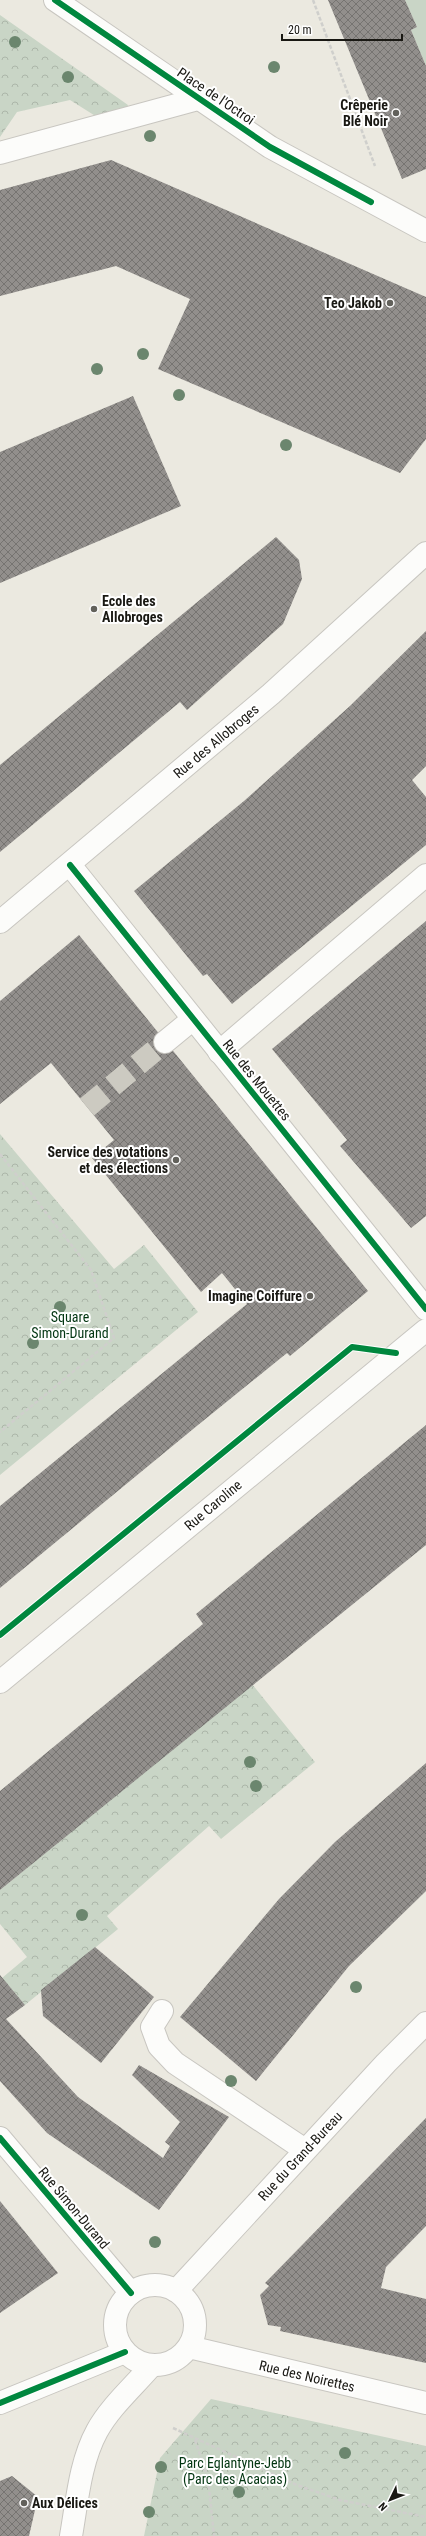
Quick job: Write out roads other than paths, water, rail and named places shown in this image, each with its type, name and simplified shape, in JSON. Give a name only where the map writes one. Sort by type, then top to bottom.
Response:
[{"type":"street","name":"Place de l'Octroi","points":[[55,0],[270,147],[426,231]]},
{"type":"street","points":[[0,153],[198,99]]},
{"type":"street","name":"Rue des Allobroges","points":[[0,922],[70,865],[272,694],[426,553]]},
{"type":"street","name":"Rue des Mouettes","points":[[70,865],[426,1309]]},
{"type":"street","points":[[219,1052],[426,875]]},
{"type":"street","points":[[165,1042],[193,1019]]},
{"type":"street","name":"Rue Caroline","points":[[0,1682],[426,1330]]},
{"type":"street","points":[[162,2011],[152,2027],[159,2046],[175,2063],[305,2150]]},
{"type":"street","name":"Rue du Grand-Bureau","points":[[176,2291],[305,2150],[426,2024]]},
{"type":"street","name":"Rue Simon-Durand","points":[[0,2138],[131,2293]]},
{"type":"street","points":[[152,2285],[164,2286],[176,2291],[185,2298],[194,2315],[194,2336],[180,2357],[170,2362],[152,2365],[138,2362],[125,2352],[115,2330],[117,2315],[122,2304],[131,2293],[152,2285]]},
{"type":"street","name":"Rue des Noirettes","points":[[188,2347],[426,2403]]},
{"type":"street","points":[[0,2403],[125,2352]]},
{"type":"street","points":[[70,2536],[88,2453],[97,2431],[107,2416],[152,2365]]},
{"type":"tunnel","points":[[87,1107],[165,1042]]},
{"type":"place","name":"Crêperie Blé Noir","points":[[396,113]]},
{"type":"place","name":"Teo Jakob","points":[[390,303]]},
{"type":"place","name":"Ecole des Allobroges","points":[[94,609]]},
{"type":"place","name":"Service des votations et des élections","points":[[176,1160]]},
{"type":"place","name":"Imagine Coiffure","points":[[310,1296]]},
{"type":"place","name":"Aux Délices","points":[[24,2503]]},
{"type":"park label","name":"Square Simon-Durand","points":[[70,1326]]},
{"type":"park label","name":"Parc Eglantyne-Jebb (Parc des Acacias)","points":[[235,2472]]}]
